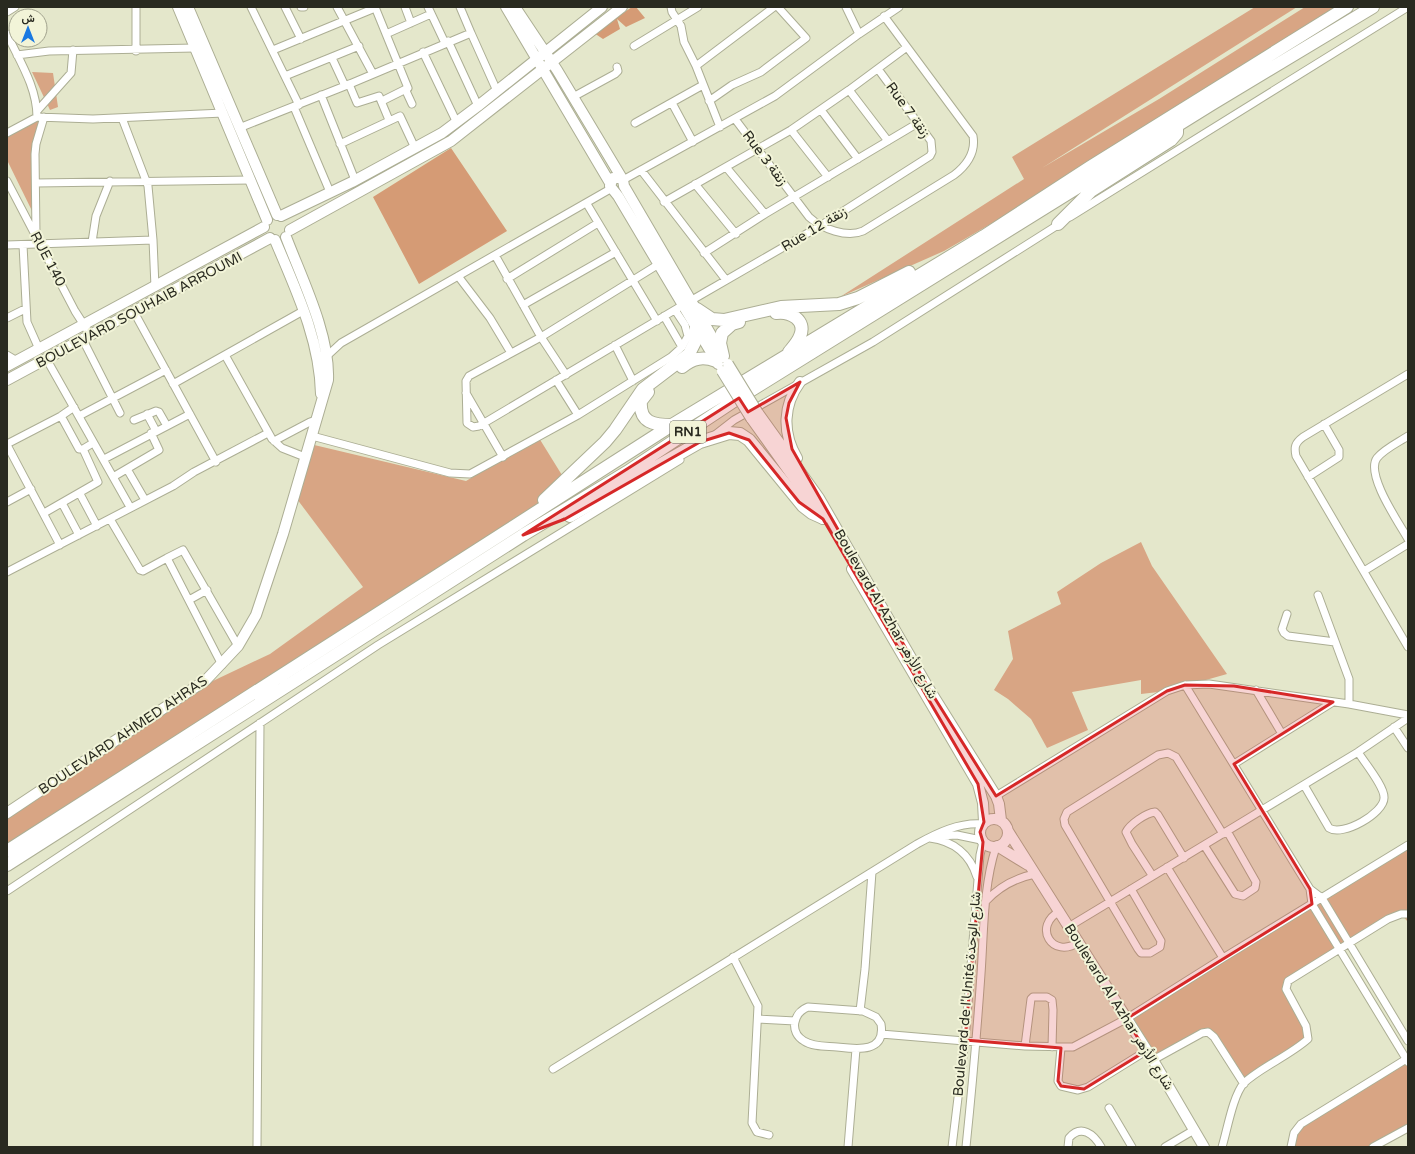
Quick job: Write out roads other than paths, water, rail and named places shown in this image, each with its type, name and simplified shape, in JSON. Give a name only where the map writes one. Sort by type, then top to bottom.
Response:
[{"type":"highway","name":"RN1","points":[[7,851],[672,425],[784,359],[865,306],[984,236],[1090,167],[1347,7]]},
{"type":"highway","name":"RN1","points":[[7,865],[523,535],[627,472],[734,401],[1373,7]]},
{"type":"highway","points":[[1058,224],[1091,191],[1171,140],[1177,133],[1178,126]]},
{"type":"highway","points":[[687,306],[712,319],[724,320],[781,307],[839,304],[858,298],[984,236]]},
{"type":"highway","points":[[672,425],[653,424],[647,420],[640,408],[645,394],[688,362],[702,358],[722,363],[720,338],[725,328],[732,324],[785,312],[792,314],[798,320],[801,327],[801,335],[784,359]]},
{"type":"highway","points":[[451,566],[543,501],[605,442],[643,389],[690,354],[700,324]]},
{"type":"highway","points":[[523,535],[540,530],[565,519],[692,446],[711,437],[729,433],[736,433],[749,440],[799,502],[812,513],[823,518]]},
{"type":"street","points":[[7,12],[15,7]]},
{"type":"street","points":[[136,7],[136,51]]},
{"type":"street","points":[[178,7],[251,180],[266,224],[266,233],[272,239],[322,352]]},
{"type":"street","points":[[188,7],[239,128],[279,215],[288,221],[288,234],[306,287],[322,352]]},
{"type":"street","points":[[251,7],[285,76],[330,192]]},
{"type":"street","points":[[285,7],[301,39]]},
{"type":"street","points":[[337,7],[359,46],[372,74]]},
{"type":"street","points":[[405,7],[411,23]]},
{"type":"street","points":[[460,7],[497,91]]},
{"type":"street","points":[[506,7],[541,55],[552,62],[574,97],[658,264],[700,324],[755,416]]},
{"type":"street","points":[[515,7],[541,55],[543,69],[617,184],[687,306],[700,324]]},
{"type":"street","points":[[266,224],[271,216],[279,215],[355,180],[415,148],[456,123],[602,7]]},
{"type":"street","points":[[272,239],[288,234],[451,141],[622,7]]},
{"type":"street","points":[[671,7],[672,12],[681,26],[684,42],[696,66],[720,127]]},
{"type":"street","points":[[634,46],[698,7]]},
{"type":"street","points":[[696,66],[774,7]]},
{"type":"street","points":[[709,101],[732,85],[760,72],[806,38],[778,7]]},
{"type":"street","points":[[846,7],[859,34]]},
{"type":"street","points":[[7,891],[378,645],[683,458],[734,420],[873,342],[1058,224],[1408,7]]},
{"type":"street","points":[[273,50],[375,8],[408,85],[406,91],[412,104]]},
{"type":"street","points":[[322,352],[341,343],[587,204],[641,170],[785,90],[895,8]]},
{"type":"street","points":[[386,34],[411,23],[429,10],[478,106]]},
{"type":"street","points":[[820,226],[850,234],[858,233],[954,175],[967,163],[972,154],[973,136],[884,16]]},
{"type":"street","points":[[239,128],[322,96],[446,42],[471,33]]},
{"type":"street","points":[[7,34],[36,97],[40,115],[36,144],[36,236]]},
{"type":"street","points":[[285,76],[359,46]]},
{"type":"street","points":[[664,202],[791,130],[849,90],[906,47]]},
{"type":"street","points":[[17,55],[73,50],[136,51],[195,48]]},
{"type":"street","points":[[7,133],[40,115],[71,73],[73,50]]},
{"type":"street","points":[[423,52],[456,123]]},
{"type":"street","points":[[332,58],[357,103],[377,95],[382,101],[389,120]]},
{"type":"street","points":[[574,97],[617,73],[617,67]]},
{"type":"street","name":"Rue 7 زنقة","points":[[878,69],[930,141],[932,152]]},
{"type":"street","points":[[635,123],[703,85]]},
{"type":"street","points":[[849,90],[888,141]]},
{"type":"street","points":[[382,101],[406,91]]},
{"type":"street","points":[[322,96],[355,180]]},
{"type":"street","points":[[672,103],[693,142]]},
{"type":"street","points":[[821,110],[858,159]]},
{"type":"street","points":[[40,115],[77,119],[223,113]]},
{"type":"street","points":[[340,144],[400,116],[402,117],[415,148]]},
{"type":"street","points":[[122,118],[146,180],[154,240],[155,287]]},
{"type":"street","name":"Rue 3 زنقة","points":[[735,119],[809,217],[820,226]]},
{"type":"street","points":[[704,253],[736,234],[764,214],[795,198],[918,123]]},
{"type":"street","points":[[791,130],[828,177]]},
{"type":"street","name":"Rue 12 زنقة","points":[[484,423],[664,316],[687,306],[726,280],[820,226],[925,159],[932,152]]},
{"type":"street","points":[[726,167],[764,214]]},
{"type":"street","points":[[641,170],[664,202],[726,280]]},
{"type":"street","points":[[36,183],[146,180],[251,180]]},
{"type":"street","name":"RUE 140","points":[[7,181],[10,193],[36,236],[84,325],[87,338],[120,413]]},
{"type":"street","points":[[92,242],[96,216],[110,181]]},
{"type":"street","points":[[695,184],[736,234]]},
{"type":"street","points":[[587,204],[657,321]]},
{"type":"street","points":[[507,279],[598,223]]},
{"type":"street","name":"BOULEVARD SOUHAIB ARROUMI","points":[[7,366],[155,287],[266,224]]},
{"type":"street","name":"BOULEVARD SOUHAIB ARROUMI","points":[[7,380],[272,239]]},
{"type":"street","points":[[7,245],[154,240]]},
{"type":"street","points":[[23,245],[25,309],[27,322],[39,349]]},
{"type":"street","points":[[523,305],[616,252]]},
{"type":"street","points":[[495,255],[507,279],[541,337],[566,375]]},
{"type":"street","points":[[484,423],[473,427],[467,423],[466,381],[469,376],[541,337],[658,264]]},
{"type":"street","points":[[458,276],[490,318],[511,353]]},
{"type":"street","points":[[312,436],[457,475],[470,474],[502,458],[578,415],[671,357],[682,347],[688,334],[687,306]]},
{"type":"street","points":[[7,318],[25,309]]},
{"type":"street","points":[[173,384],[303,311]]},
{"type":"street","points":[[134,312],[216,462]]},
{"type":"street","points":[[664,316],[682,347]]},
{"type":"street","points":[[615,345],[633,381]]},
{"type":"street","name":"BOULEVARD AHMED AHRAS","points":[[7,813],[206,680],[222,665],[238,646],[256,615],[283,534],[312,436],[321,402],[322,352]]},
{"type":"street","points":[[225,354],[268,433],[274,441],[282,448],[305,457]]},
{"type":"street","points":[[7,355],[17,361]]},
{"type":"street","points":[[47,360],[93,444],[104,459],[130,507]]},
{"type":"street","points":[[79,416],[166,370]]},
{"type":"street","points":[[1408,374],[1303,437],[1295,446],[1296,456],[1408,647]]},
{"type":"street","points":[[556,380],[578,415]]},
{"type":"street","points":[[800,382],[792,395],[787,410],[786,426],[789,442],[796,456],[828,507],[838,531]]},
{"type":"street","points":[[466,392],[502,458]]},
{"type":"street","points":[[60,545],[7,444],[61,416],[74,407]]},
{"type":"street","points":[[134,420],[156,411],[160,412],[167,426]]},
{"type":"street","points":[[113,477],[159,450],[147,414]]},
{"type":"street","points":[[104,459],[190,414]]},
{"type":"street","points":[[61,416],[77,448],[83,449],[93,444]]},
{"type":"street","name":"Boulevard Al Azhar شارع الأزهر","points":[[755,416],[823,518],[916,680],[978,784],[983,803],[983,823]]},
{"type":"street","name":"Boulevard Al Azhar شارع الأزهر","points":[[755,416],[819,498],[929,689],[996,796],[999,804],[1001,820]]},
{"type":"street","points":[[274,441],[316,420]]},
{"type":"street","points":[[1308,477],[1339,457],[1339,450],[1324,424]]},
{"type":"street","points":[[7,572],[97,526],[268,433]]},
{"type":"street","points":[[1408,436],[1378,457],[1374,468],[1378,485],[1408,539]]},
{"type":"street","points":[[44,513],[97,484],[98,481],[83,449]]},
{"type":"street","points":[[128,469],[145,500]]},
{"type":"street","points":[[7,502],[31,490]]},
{"type":"street","points":[[80,494],[97,526]]},
{"type":"street","points":[[62,504],[79,535]]},
{"type":"street","points":[[110,519],[140,570],[143,570],[183,550],[238,646]]},
{"type":"street","points":[[1364,571],[1408,544]]},
{"type":"street","points":[[167,558],[222,665]]},
{"type":"street","points":[[188,600],[207,590]]},
{"type":"street","points":[[1318,595],[1349,679],[1350,704]]},
{"type":"street","points":[[1287,614],[1282,629],[1288,636],[1335,642]]},
{"type":"street","points":[[996,796],[1167,691],[1185,685],[1202,683],[1256,690],[1350,704],[1408,715]]},
{"type":"street","points":[[1185,685],[1310,889],[1322,898],[1408,1041]]},
{"type":"street","points":[[1256,690],[1282,734]]},
{"type":"street","points":[[1234,764],[1333,702]]},
{"type":"street","points":[[1070,926],[1152,875],[1184,858],[1358,752],[1408,718]]},
{"type":"street","points":[[257,1147],[260,723]]},
{"type":"street","points":[[1394,727],[1408,748]]},
{"type":"street","points":[[1304,785],[1330,828],[1336,831],[1343,830],[1357,824],[1380,808],[1384,798],[1382,790],[1358,752]]},
{"type":"street","points":[[1131,889],[1161,941],[1160,947],[1157,950],[1147,954],[1141,954],[1112,901],[1065,825],[1065,816],[1158,755],[1168,753],[1176,757],[1256,882],[1255,888],[1243,896],[1235,894],[1204,845]]},
{"type":"street","points":[[1152,875],[1129,840],[1126,832],[1130,826],[1152,812],[1158,815],[1184,858]]},
{"type":"street","points":[[553,1069],[930,837],[967,823],[983,823],[992,819],[1001,820],[1008,831],[1006,839],[997,847],[991,847],[982,841],[957,835],[930,837]]},
{"type":"street","points":[[982,841],[980,832],[983,823]]},
{"type":"street","name":"Boulevard Al Azhar شارع الأزهر","points":[[1008,831],[1070,926],[1126,1019],[1153,1060],[1204,1147]]},
{"type":"street","points":[[930,837],[951,844],[961,850],[969,859],[978,880]]},
{"type":"street","name":"Boulevard de l'Unité شارع الوحدة","points":[[952,1147],[965,1040],[982,841]]},
{"type":"street","points":[[881,1034],[1025,1046],[1061,1048],[1073,1047],[1126,1019],[1222,958],[1408,846]]},
{"type":"street","name":"Boulevard Al Azhar شارع الأزهر","points":[[997,847],[1015,856],[1033,871]]},
{"type":"street","name":"Boulevard de l'Unité شارع الوحدة","points":[[966,1147],[976,1041],[986,901],[992,863],[997,847]]},
{"type":"street","points":[[1167,867],[1222,958]]},
{"type":"street","points":[[986,901],[999,889],[1013,880],[1033,871]]},
{"type":"street","points":[[860,1011],[865,969],[872,872]]},
{"type":"street","points":[[1291,1147],[1294,1133],[1301,1124],[1408,1060],[1312,904],[1310,889]]},
{"type":"street","points":[[1060,911],[1050,918],[1048,923],[1047,934],[1049,940],[1058,947],[1063,948],[1070,947],[1079,942]]},
{"type":"street","points":[[1222,1147],[1233,1108],[1244,1084],[1292,1052],[1308,1039],[1308,1031],[1286,990],[1288,980],[1388,919],[1400,914],[1408,914]]},
{"type":"street","points":[[733,957],[756,1000],[758,1019],[752,1124],[757,1132],[769,1135]]},
{"type":"street","points":[[1025,1046],[1031,999],[1033,997],[1042,996],[1052,1000],[1052,1047]]},
{"type":"street","points":[[808,1007],[860,1011],[876,1017],[881,1024],[881,1034],[874,1046],[869,1048],[856,1049],[810,1044],[800,1038],[796,1033],[795,1021],[800,1012],[808,1007]]},
{"type":"street","points":[[758,1019],[795,1021]]},
{"type":"street","points":[[1153,1060],[1202,1033],[1208,1032],[1214,1037],[1244,1084]]},
{"type":"street","points":[[1061,1048],[1058,1081],[1064,1088],[1078,1090],[1088,1087],[1146,1051]]},
{"type":"street","points":[[848,1147],[856,1049]]},
{"type":"street","points":[[1109,1108],[1132,1147]]},
{"type":"street","points":[[1373,1147],[1408,1128]]},
{"type":"street","points":[[1165,1147],[1194,1130]]},
{"type":"street","points":[[1068,1147],[1069,1138],[1080,1131],[1087,1131],[1095,1136],[1101,1147]]}]
